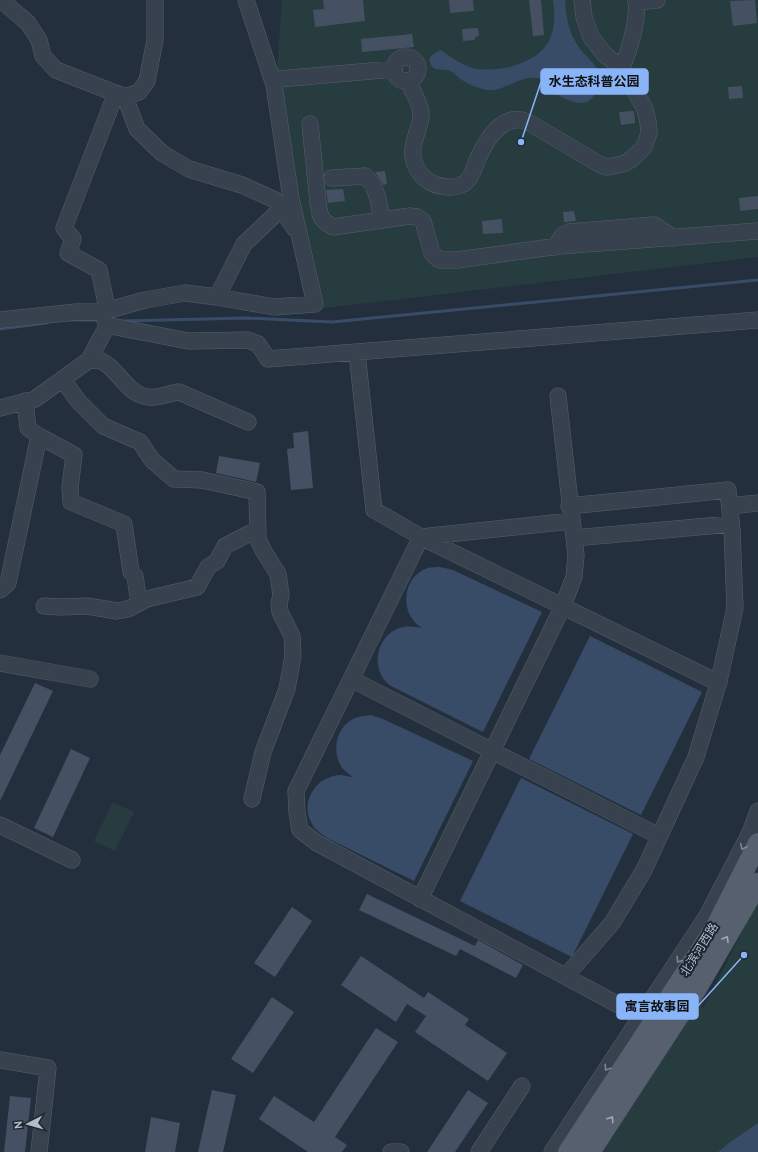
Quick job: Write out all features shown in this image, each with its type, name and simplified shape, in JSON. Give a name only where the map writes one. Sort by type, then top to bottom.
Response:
[{"type":"main road","name":"北滨河西路","points":[[568,1152],[715,928],[758,843]]},
{"type":"main road","name":"北滨河西路","points":[[590,1152],[697,988],[758,883]]},
{"type":"street","points":[[1,0],[28,23],[39,40],[43,56],[56,70],[121,95],[139,92],[147,80],[155,40],[155,0]]},
{"type":"street","points":[[104,319],[145,300],[185,293],[274,307],[315,304],[291,199],[274,85],[246,0]]},
{"type":"street","points":[[408,82],[419,104],[421,114],[413,146],[413,159],[416,168],[422,176],[432,183],[448,187],[463,184],[468,180],[480,154],[494,131],[507,121],[515,119],[528,122],[606,167],[623,164],[632,159],[644,147],[649,133],[645,109],[622,68],[605,55],[591,37],[584,18],[582,0]]},
{"type":"street","points":[[622,68],[632,40],[636,1],[657,0]]},
{"type":"street","points":[[406,56],[413,59],[418,65],[418,73],[416,77],[408,82],[400,80],[394,74],[396,62],[402,57],[406,56]]},
{"type":"street","points":[[279,79],[394,70]]},
{"type":"street","points":[[121,95],[137,129],[162,153],[189,169],[242,185],[275,200],[299,235]]},
{"type":"street","points":[[0,408],[35,399],[89,360],[104,319],[106,303],[99,270],[68,253],[73,239],[64,228],[121,95]]},
{"type":"street","points":[[310,124],[318,202],[320,214],[324,222],[333,227],[410,216],[417,217],[423,221],[432,253],[439,260],[457,260],[555,247],[758,231]]},
{"type":"street","points":[[332,178],[365,176],[371,181],[377,194],[382,220]]},
{"type":"street","points":[[217,297],[244,244],[281,209]]},
{"type":"street","points":[[0,320],[76,312],[104,319],[111,326],[188,341],[248,340],[258,344],[268,360],[758,320]]},
{"type":"street","points":[[357,353],[374,510],[421,537],[719,683]]},
{"type":"street","points":[[89,360],[102,362],[109,366],[137,394],[148,397],[157,397],[179,392],[248,422]]},
{"type":"street","points":[[62,379],[79,402],[103,426],[140,442],[152,460],[174,479],[202,480],[257,492],[258,539],[278,574],[280,612],[292,636],[293,656],[287,689],[262,752],[252,799]]},
{"type":"street","points":[[420,899],[562,606],[574,577],[576,555],[570,513],[558,396]]},
{"type":"street","points":[[25,402],[28,428],[39,436],[74,455],[70,488],[71,502],[124,524],[131,572],[135,576],[139,603]]},
{"type":"street","points":[[0,590],[8,583],[39,436]]},
{"type":"street","points":[[421,537],[728,490],[735,608],[719,683],[696,757],[644,870],[612,923],[566,976]]},
{"type":"street","points":[[730,506],[758,503]]},
{"type":"street","points":[[574,538],[731,524]]},
{"type":"street","points":[[44,606],[87,606],[117,611],[128,609],[147,599],[197,587],[208,567],[217,561],[225,546],[258,530]]},
{"type":"street","points":[[421,537],[296,791],[300,830],[317,843],[641,1017]]},
{"type":"street","points":[[0,662],[90,679]]},
{"type":"street","points":[[351,679],[659,836]]},
{"type":"street","points":[[552,1152],[707,916],[750,832],[758,811]]},
{"type":"street","points":[[0,825],[72,860]]},
{"type":"street","points":[[0,1060],[48,1068],[39,1152]]},
{"type":"street","points":[[479,1152],[522,1086]]},
{"type":"street","points":[[391,1152],[402,1152]]},
{"type":"green space","points":[[282,0],[758,0],[758,257],[317,309],[276,86]]},
{"type":"green space","points":[[113,802],[134,812],[115,851],[94,841]]},
{"type":"green space","points":[[758,900],[758,1123],[718,1152],[590,1152],[697,988],[703,1009]]},
{"type":"water","points":[[553,0],[565,0],[570,31],[581,51],[598,70],[600,75],[599,87],[595,95],[590,100],[579,103],[563,98],[557,94],[545,80],[537,78],[524,79],[500,89],[487,90],[467,83],[448,70],[436,69],[431,65],[431,56],[441,50],[465,65],[482,69],[510,67],[533,57],[542,51],[552,35],[554,25]]},
{"type":"water","points":[[440,567],[453,570],[542,612],[483,732],[391,686],[381,675],[379,668],[378,652],[381,645],[390,633],[404,627],[422,628],[413,620],[407,606],[407,590],[410,583],[421,572],[428,568]]},
{"type":"water","points":[[590,636],[702,692],[641,815],[529,759]]},
{"type":"water","points":[[371,715],[383,719],[473,761],[414,881],[327,838],[319,832],[310,820],[308,804],[313,790],[318,784],[332,776],[340,775],[353,777],[343,769],[339,762],[336,747],[340,732],[351,721],[358,717]]},
{"type":"water","points":[[521,778],[633,834],[572,957],[460,901]]},
{"type":"water","points":[[758,1123],[758,1152],[718,1152],[730,1142]]},
{"type":"building","points":[[323,0],[363,0],[365,21],[315,27],[313,10],[324,9]]},
{"type":"building","points":[[449,0],[473,0],[474,11],[450,13]]},
{"type":"building","points":[[529,0],[541,0],[544,35],[533,36]]},
{"type":"building","points":[[755,0],[757,23],[733,26],[730,1]]},
{"type":"building","points":[[478,28],[479,36],[475,37],[475,40],[463,41],[462,29]]},
{"type":"building","points":[[412,34],[414,47],[362,52],[361,39]]},
{"type":"building","points":[[742,86],[743,98],[729,99],[728,87]]},
{"type":"building","points":[[634,111],[635,123],[621,125],[619,112]]},
{"type":"building","points":[[385,171],[387,184],[383,185],[375,172]]},
{"type":"building","points":[[343,189],[345,201],[328,203],[326,190]]},
{"type":"building","points":[[758,196],[758,209],[740,211],[739,198]]},
{"type":"building","points":[[574,211],[576,221],[564,222],[563,212]]},
{"type":"building","points":[[502,219],[503,233],[483,234],[482,221]]},
{"type":"building","points":[[308,431],[313,488],[291,490],[287,449],[294,448],[293,433]]},
{"type":"building","points":[[219,456],[260,463],[256,482],[216,473]]},
{"type":"building","points":[[35,683],[53,691],[0,801],[0,755]]},
{"type":"building","points":[[71,749],[90,758],[53,837],[34,828]]},
{"type":"building","points":[[367,894],[475,946],[478,940],[523,965],[516,978],[460,949],[456,956],[359,910]]},
{"type":"building","points":[[292,907],[312,921],[275,977],[254,963]]},
{"type":"building","points":[[361,956],[424,998],[428,992],[469,1019],[465,1025],[507,1053],[488,1081],[415,1032],[426,1016],[407,1004],[396,1022],[341,985]]},
{"type":"building","points":[[272,997],[294,1012],[253,1073],[231,1059]]},
{"type":"building","points":[[376,1028],[398,1042],[335,1137],[347,1145],[342,1152],[308,1152],[259,1119],[274,1096],[314,1122]]},
{"type":"building","points":[[212,1090],[236,1095],[223,1152],[198,1152]]},
{"type":"building","points":[[468,1090],[488,1103],[455,1152],[427,1152]]},
{"type":"building","points":[[10,1096],[31,1098],[25,1152],[4,1152]]},
{"type":"building","points":[[151,1117],[180,1123],[175,1152],[145,1152]]},
{"type":"waterway","points":[[123,321],[246,318],[332,322],[758,280]]},
{"type":"waterway","points":[[71,320],[100,320]]},
{"type":"waterway","points":[[0,329],[46,323]]},
{"type":"place","name":"水生态科普公园","points":[[521,142]]},
{"type":"place","name":"寓言故事园","points":[[744,955]]}]
